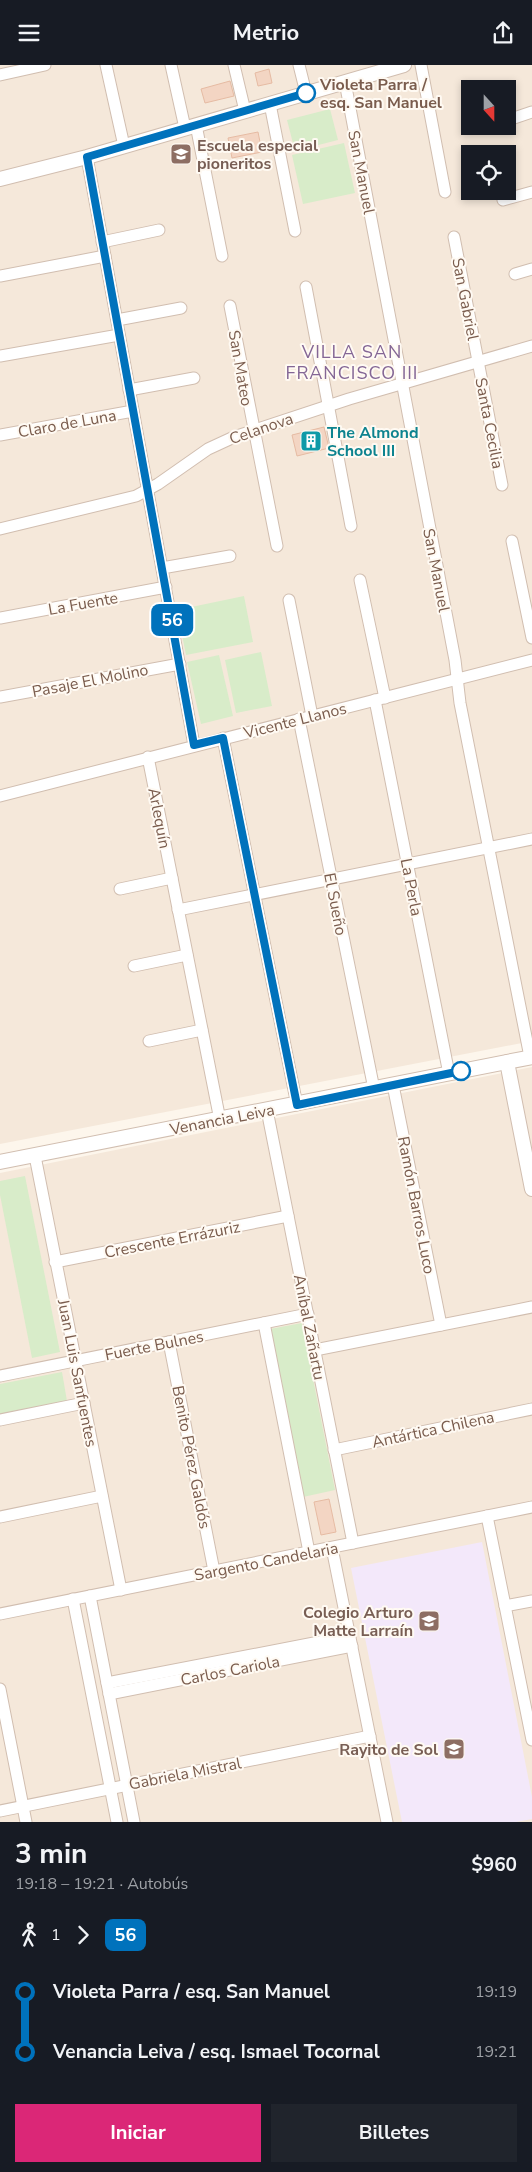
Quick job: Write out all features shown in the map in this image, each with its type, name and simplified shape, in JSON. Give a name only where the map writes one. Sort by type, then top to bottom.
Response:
[{"type":"street","points":[[0,75],[45,65]]},
{"type":"street","points":[[106,65],[124,146]]},
{"type":"street","points":[[171,65],[190,127],[222,256]]},
{"type":"street","points":[[234,65],[245,111]]},
{"type":"street","points":[[299,65],[306,93]]},
{"type":"street","points":[[0,179],[87,157],[345,82],[374,69],[404,65]]},
{"type":"street","points":[[420,65],[445,191]]},
{"type":"street","name":"San Manuel","points":[[345,82],[455,660],[457,680],[531,1057]]},
{"type":"street","points":[[270,104],[295,231]]},
{"type":"street","points":[[516,117],[532,112]]},
{"type":"street","points":[[87,157],[194,745]]},
{"type":"street","points":[[516,197],[532,192]]},
{"type":"street","points":[[102,242],[159,230]]},
{"type":"street","name":"San Gabriel","points":[[454,237],[478,362]]},
{"type":"street","points":[[0,276],[105,256]]},
{"type":"street","points":[[516,274],[532,269]]},
{"type":"street","points":[[306,287],[351,526]]},
{"type":"street","name":"San Mateo","points":[[230,306],[277,546]]},
{"type":"street","points":[[116,320],[181,308]]},
{"type":"street","points":[[0,356],[119,335]]},
{"type":"street","name":"Celanova","points":[[0,529],[123,501],[148,490],[208,449],[253,430],[532,346]]},
{"type":"street","name":"Santa Cecilia","points":[[478,362],[502,485]]},
{"type":"street","name":"Claro de Luna","points":[[129,390],[194,378]]},
{"type":"street","name":"Claro de Luna","points":[[0,435],[133,411]]},
{"type":"street","points":[[512,541],[532,638]]},
{"type":"street","points":[[162,568],[230,556]]},
{"type":"street","name":"La Perla","points":[[360,580],[407,864],[449,1074]]},
{"type":"street","name":"La Fuente","points":[[0,617],[166,587]]},
{"type":"street","points":[[289,599],[312,715]]},
{"type":"street","name":"Vicente Llanos","points":[[0,796],[312,715],[457,680],[532,659]]},
{"type":"street","name":"Pasaje El Molino","points":[[0,697],[180,663]]},
{"type":"street","name":"El Sueño","points":[[299,719],[374,1089]]},
{"type":"street","points":[[223,738],[297,1105]]},
{"type":"street","name":"Arlequín","points":[[148,757],[220,1120]]},
{"type":"street","points":[[178,910],[532,839]]},
{"type":"street","points":[[120,889],[172,878]]},
{"type":"street","points":[[134,966],[187,955]]},
{"type":"street","points":[[149,1041],[202,1030]]},
{"type":"street","name":"Venancia Leiva","points":[[0,1163],[531,1057]]},
{"type":"street","points":[[507,1062],[530,1167],[532,1189]]},
{"type":"street","name":"Ramón Barros Luco","points":[[393,1085],[441,1325]]},
{"type":"street","name":"Aníbal Zañartu","points":[[268,1111],[353,1543]]},
{"type":"street","name":"Juan Luis Sanfuentes","points":[[34,1156],[120,1590]]},
{"type":"street","name":"Crescente Errázuriz","points":[[56,1262],[288,1216]]},
{"type":"street","points":[[315,1350],[532,1307]]},
{"type":"street","name":"Fuerte Bulnes","points":[[0,1376],[308,1314]]},
{"type":"street","points":[[264,1323],[310,1552]]},
{"type":"street","name":"Benito Pérez Galdós","points":[[169,1342],[214,1571]]},
{"type":"street","points":[[0,1420],[84,1403]]},
{"type":"street","name":"Antártica Chilena","points":[[334,1450],[532,1409]]},
{"type":"street","points":[[0,1517],[102,1496]]},
{"type":"street","name":"Sargento Candelaria","points":[[0,1614],[532,1507]]},
{"type":"street","points":[[487,1516],[532,1740]]},
{"type":"street","points":[[332,1547],[388,1822]]},
{"type":"street","points":[[90,1596],[134,1822]]},
{"type":"street","points":[[73,1599],[117,1822]]},
{"type":"street","points":[[505,1606],[532,1601]]},
{"type":"street","name":"Carlos Cariola","points":[[108,1689],[351,1641]]},
{"type":"street","points":[[0,1689],[26,1822]]},
{"type":"street","name":"Gabriela Mistral","points":[[0,1811],[370,1736]]},
{"type":"shaded area","points":[[0,65],[532,65],[532,1041],[0,1144]]},
{"type":"shaded area","points":[[532,1067],[532,1822],[0,1822],[0,1173]]},
{"type":"shaded area","points":[[482,1542],[532,1797],[532,1819],[516,1822],[402,1822],[351,1568]]},
{"type":"green space","points":[[330,109],[338,140],[295,151],[287,120]]},
{"type":"green space","points":[[344,143],[355,193],[303,204],[292,155]]},
{"type":"green space","points":[[244,596],[253,642],[186,655],[177,610]]},
{"type":"green space","points":[[261,652],[272,706],[236,713],[225,660]]},
{"type":"green space","points":[[219,655],[233,716],[201,724],[187,662]]},
{"type":"green space","points":[[25,1176],[60,1352],[32,1358],[0,1195],[0,1181]]},
{"type":"green space","points":[[302,1323],[335,1490],[303,1497],[270,1329]]},
{"type":"green space","points":[[62,1372],[67,1401],[0,1415],[0,1384]]},
{"type":"building","points":[[269,69],[272,83],[258,86],[255,73]]},
{"type":"building","points":[[230,81],[234,96],[205,103],[201,89]]},
{"type":"building","points":[[258,132],[262,152],[232,158],[228,138]]},
{"type":"building","name":"The Almond School III","points":[[324,427],[329,448],[297,456],[292,435]]},
{"type":"building","points":[[329,1499],[336,1532],[321,1535],[314,1502]]},
{"type":"bus line","name":"56","points":[[306,93],[87,157],[194,745],[223,738],[297,1105],[461,1071]]},
{"type":"place","name":"Violeta Parra / esq. San Manuel","points":[[306,93]]},
{"type":"place","name":"Escuela especial pioneritos","points":[[181,154]]},
{"type":"place","name":"The Almond School III","points":[[311,441]]},
{"type":"place","name":"Colegio Arturo Matte Larraín","points":[[429,1621]]},
{"type":"place","name":"Rayito de Sol","points":[[454,1749]]},
{"type":"district","name":"VILLA SAN FRANCISCO III","points":[[352,362]]}]
